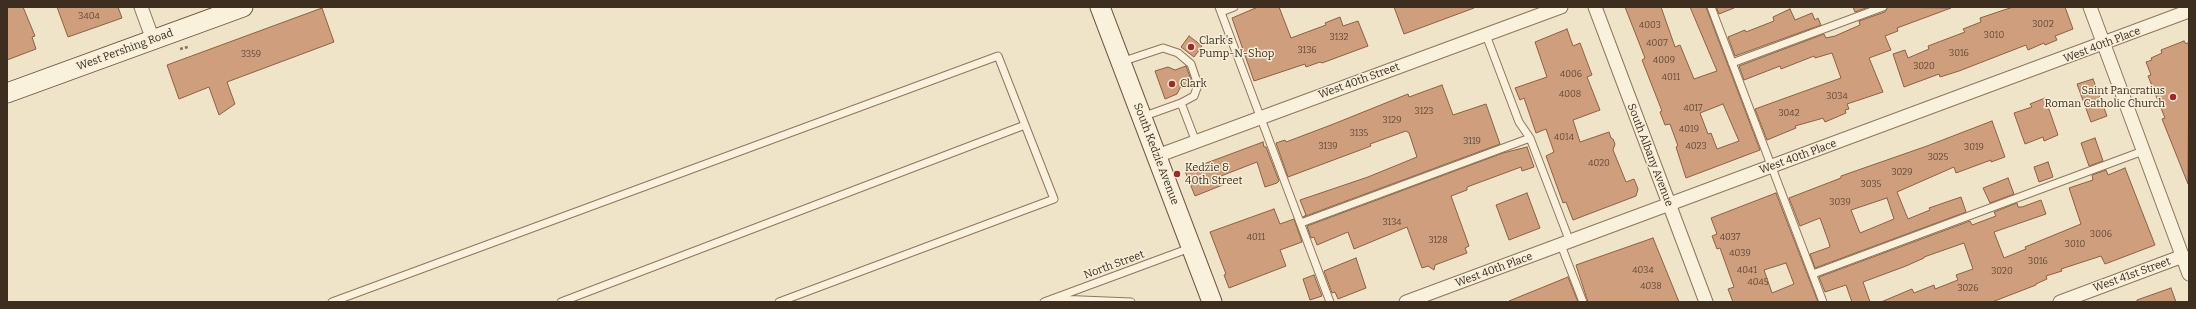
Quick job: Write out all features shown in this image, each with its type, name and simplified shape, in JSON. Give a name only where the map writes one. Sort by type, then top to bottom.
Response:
[{"type":"main road","name":"West Pershing Road","points":[[7,93],[243,7]]},
{"type":"main road","name":"South Kedzie Avenue","points":[[1100,7],[1212,302]]},
{"type":"street","points":[[140,7],[153,40]]},
{"type":"street","name":"West 40th Street","points":[[1157,156],[1561,7]]},
{"type":"street","name":"South Albany Avenue","points":[[1595,7],[1706,302]]},
{"type":"street","points":[[2090,7],[2189,274]]},
{"type":"street","name":"West 40th Place","points":[[1406,302],[2189,12]]},
{"type":"street","name":"West 41st Street","points":[[2060,302],[2182,256]]},
{"type":"lane","points":[[1234,7],[1220,9],[1330,302]]},
{"type":"lane","points":[[1711,7],[1823,302]]},
{"type":"lane","points":[[1732,62],[1882,7]]},
{"type":"lane","points":[[1486,35],[1519,122],[1530,138],[1583,302]]},
{"type":"lane","points":[[1121,62],[1163,48],[1169,48],[1188,60],[1198,85],[1194,96],[1182,103],[1142,117]]},
{"type":"lane","points":[[332,302],[998,56],[1054,199],[780,302]]},
{"type":"lane","points":[[1182,103],[1196,142]]},
{"type":"lane","points":[[561,302],[1025,125]]},
{"type":"lane","points":[[1301,223],[1530,138]]},
{"type":"lane","points":[[1813,274],[2143,151]]},
{"type":"lane","name":"North Street","points":[[1044,302],[1191,248]]},
{"type":"lane","points":[[1053,298],[1097,299],[1131,302]]},
{"type":"path","points":[[178,50],[188,47]]},
{"type":"building","points":[[7,7],[23,7],[35,36],[32,37],[36,49],[7,60]]},
{"type":"building","points":[[57,7],[118,7],[122,18],[68,37]]},
{"type":"building","points":[[1258,7],[1279,7],[1291,38],[1326,25],[1325,23],[1340,17],[1343,26],[1358,21],[1368,46],[1322,63],[1320,62],[1306,67],[1305,64],[1254,81],[1232,18]]},
{"type":"building","points":[[1394,7],[1474,7],[1474,8],[1404,34]]},
{"type":"building","points":[[1625,7],[1661,7],[1675,47],[1680,45],[1694,79],[1717,71],[1690,7],[1706,7],[1760,150],[1686,178],[1676,147],[1678,146],[1670,124],[1665,125],[1660,112],[1662,111],[1642,60],[1645,58]],"holes":[[[1723,104],[1739,141],[1717,149],[1711,133],[1708,134],[1700,113]]]},
{"type":"building","points":[[1716,7],[1734,7],[1734,8],[1719,14]]},
{"type":"building","points":[[1853,7],[1869,7],[1855,12]]},
{"type":"building","points":[[1888,7],[1951,8],[1897,28],[1898,31],[1885,36],[1891,50],[1869,58],[1883,92],[1847,104],[1849,109],[1845,110],[1846,113],[1825,122],[1823,118],[1795,126],[1796,128],[1767,140],[1755,109],[1841,78],[1832,53],[1815,58],[1814,56],[1781,69],[1780,66],[1744,80],[1739,66],[1824,34],[1826,38],[1835,36],[1860,25],[1859,21],[1885,12]]},
{"type":"building","points":[[2013,7],[2065,7],[2073,29],[2055,36],[2057,40],[2045,45],[2044,43],[2028,50],[2026,45],[1959,71],[1940,77],[1939,74],[1904,87],[1893,54],[1905,50],[1908,58],[1929,49],[1928,46],[1965,32],[1963,29],[1981,22],[1980,18]]},
{"type":"building","points":[[322,8],[334,42],[227,82],[235,104],[219,115],[209,87],[179,99],[167,65]]},
{"type":"building","points":[[1790,9],[1795,20],[1812,13],[1815,20],[1818,18],[1821,25],[1735,56],[1728,37],[1774,21],[1773,17]]},
{"type":"building","points":[[1567,29],[1573,46],[1580,43],[1592,75],[1587,77],[1600,110],[1573,120],[1580,142],[1609,132],[1615,144],[1613,150],[1626,182],[1634,179],[1638,189],[1636,196],[1573,220],[1566,202],[1563,203],[1546,156],[1554,152],[1546,129],[1536,133],[1524,98],[1520,100],[1515,88],[1547,77],[1535,42]]},
{"type":"building","name":"Clark's Pump-N-Shop","points":[[1189,36],[1202,46],[1194,57],[1181,47]]},
{"type":"building","name":"Saint Pancratius Roman Catholic Church","points":[[2184,41],[2186,44],[2189,42],[2188,184],[2162,119],[2165,118],[2148,76],[2151,75],[2146,62],[2162,53],[2161,50]]},
{"type":"building","name":"Clark","points":[[1186,66],[1192,82],[1181,86],[1177,94],[1165,99],[1155,71],[1168,67],[1175,70]]},
{"type":"building","points":[[2093,79],[2107,116],[2091,122],[2077,84]]},
{"type":"building","points":[[1442,85],[1453,115],[1486,104],[1500,144],[1303,217],[1306,215],[1300,200],[1368,177],[1417,157],[1409,133],[1406,131],[1370,144],[1371,146],[1288,177],[1276,143],[1285,140],[1286,142],[1408,94],[1409,97]]},
{"type":"building","points":[[2045,98],[2058,135],[2044,141],[2043,137],[2025,144],[2014,113],[2032,107],[2030,104]]},
{"type":"building","points":[[1992,121],[2005,157],[1991,162],[1991,160],[1956,173],[1954,167],[1897,192],[1908,219],[1930,210],[1929,208],[1961,197],[1966,212],[1815,268],[1810,254],[1830,247],[1820,218],[1800,226],[1789,198],[1841,178],[1841,176],[1927,146]],"holes":[[[1887,198],[1894,219],[1860,233],[1851,210]]]},
{"type":"building","points":[[2095,138],[2103,161],[2089,166],[2081,143]]},
{"type":"building","points":[[1263,142],[1279,181],[1277,183],[1265,187],[1257,162],[1221,176],[1225,184],[1195,196],[1185,171]]},
{"type":"building","points":[[1527,147],[1534,167],[1522,171],[1521,167],[1467,187],[1467,190],[1451,196],[1469,246],[1465,248],[1467,253],[1435,265],[1434,270],[1428,266],[1422,268],[1407,227],[1354,249],[1348,232],[1317,245],[1314,237],[1311,238],[1307,226],[1503,153]]},
{"type":"building","points":[[2048,162],[2053,177],[2039,182],[2034,167]]},
{"type":"building","points":[[2125,168],[2155,245],[2105,264],[2101,256],[2061,269],[2062,271],[2046,276],[2047,279],[2036,285],[1992,302],[1881,302],[1912,289],[1914,293],[1934,285],[1935,289],[1958,280],[1956,275],[1973,269],[1964,243],[1924,257],[1906,266],[1863,282],[1870,302],[1852,302],[1846,285],[1825,292],[1819,277],[1970,221],[1972,225],[1996,216],[1994,212],[2017,203],[2018,207],[2022,207],[2041,200],[2046,214],[1994,232],[2004,258],[2026,249],[2025,247],[2081,224],[2069,188],[2093,180],[2092,175],[2106,170],[2108,175]]},
{"type":"building","points":[[2008,178],[2014,194],[1990,203],[1983,188]]},
{"type":"building","points":[[1527,193],[1540,228],[1509,240],[1496,205]]},
{"type":"building","points":[[1776,193],[1818,302],[1733,302],[1728,289],[1734,287],[1720,248],[1717,249],[1712,236],[1717,234],[1711,218]],"holes":[[[1786,263],[1794,284],[1772,293],[1764,270]]]},
{"type":"building","points":[[1274,209],[1280,224],[1294,219],[1302,242],[1280,250],[1286,266],[1229,288],[1224,275],[1226,274],[1210,232]]},
{"type":"building","points":[[1653,238],[1679,302],[1588,302],[1576,265]]},
{"type":"building","points":[[1356,258],[1366,288],[1338,299],[1335,292],[1332,293],[1324,271]]},
{"type":"building","points":[[1314,275],[1322,296],[1310,300],[1303,279]]},
{"type":"building","points":[[1568,277],[1578,302],[1509,302],[1509,301]]},
{"type":"building","points":[[2171,288],[2176,302],[2137,302],[2137,300]]},
{"type":"place","name":"Clark's Pump-N-Shop","points":[[1191,47]]},
{"type":"place","name":"Clark","points":[[1172,84]]},
{"type":"place","name":"Saint Pancratius Roman Catholic Church","points":[[2173,97]]},
{"type":"place","name":"Kedzie & 40th Street","points":[[1177,174]]}]
